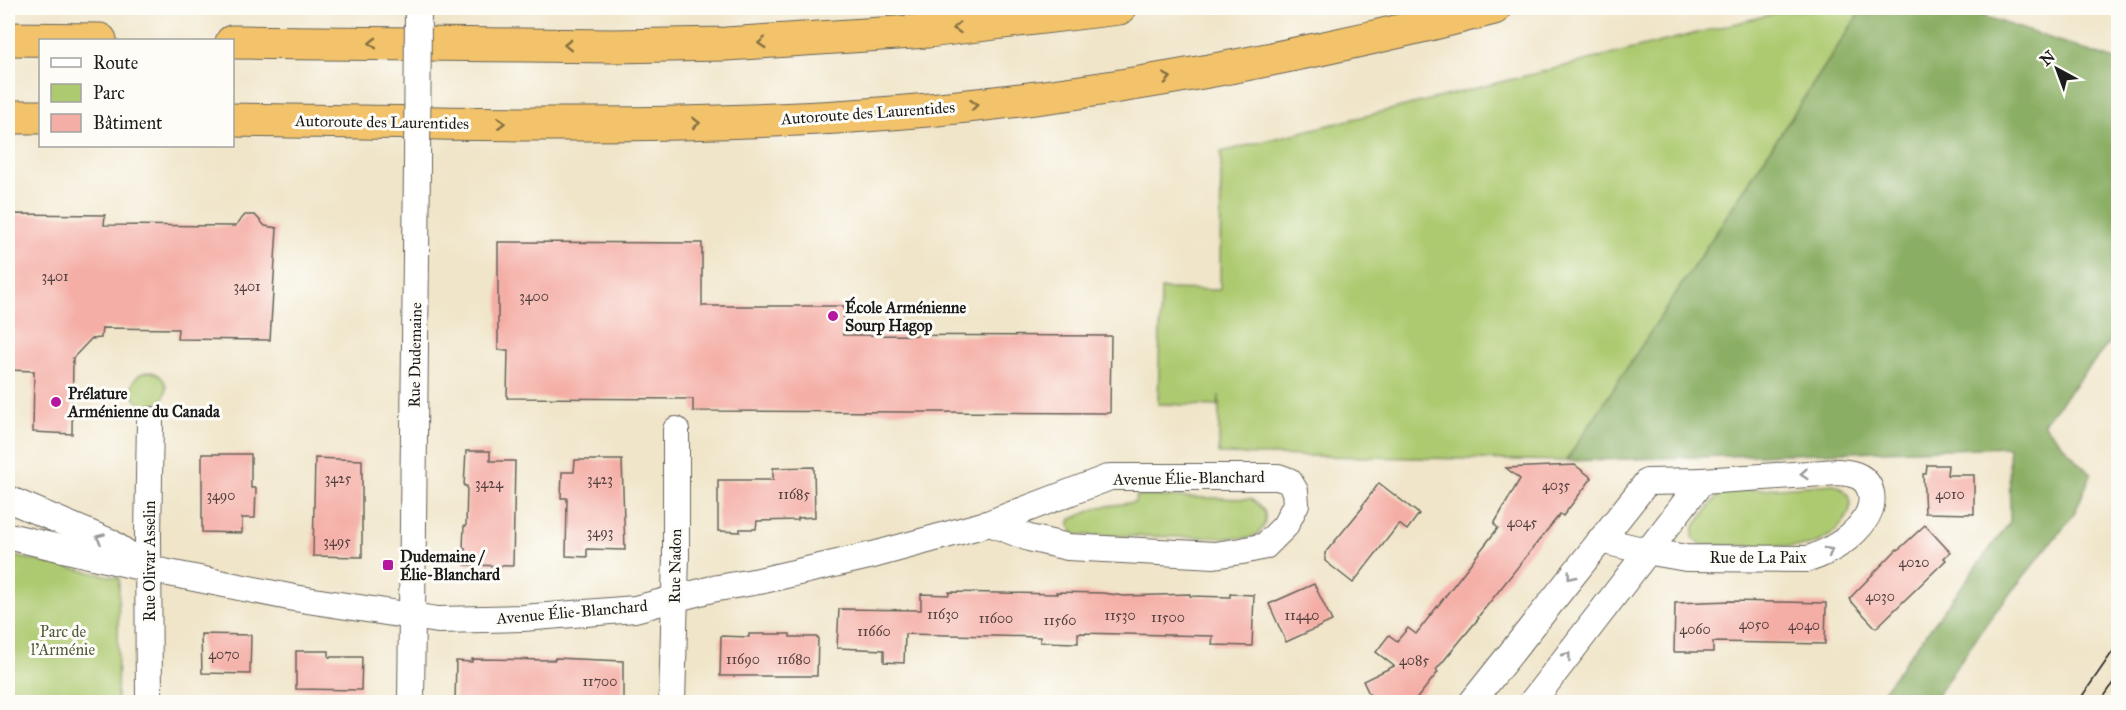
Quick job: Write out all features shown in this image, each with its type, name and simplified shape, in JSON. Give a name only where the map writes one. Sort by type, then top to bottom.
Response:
[{"type":"highway","points":[[234,42],[613,46],[726,44],[928,31],[1119,8]]},
{"type":"highway","name":"Autoroute des Laurentides","points":[[234,120],[648,124],[765,121],[909,111],[1041,98],[1211,71],[1338,46],[1494,8]]},
{"type":"highway","points":[[8,39],[39,39]]},
{"type":"highway","points":[[8,117],[39,117]]},
{"type":"street","name":"Rue Dudemaine","points":[[411,702],[418,8]]},
{"type":"street","name":"Rue Olivar Asselin","points":[[149,702],[150,420]]},
{"type":"street","name":"Rue Nadon","points":[[672,702],[676,430]]},
{"type":"street","name":"Rue de La Paix","points":[[1472,702],[1600,540],[1647,482],[1702,481],[1838,472],[1861,477],[1869,486],[1872,497],[1869,511],[1861,525],[1832,549],[1807,559],[1686,558],[1600,540]]},
{"type":"street","name":"Avenue Élie-Blanchard","points":[[8,536],[149,569],[294,598],[449,620],[523,618],[635,609],[712,589],[759,581],[873,555],[990,523],[1110,477],[1278,477],[1289,481],[1295,491],[1296,504],[1286,526],[1265,546],[1214,555],[1068,546],[1029,538],[990,523]]},
{"type":"street","points":[[1532,702],[1702,481]]},
{"type":"street","name":"Avenue Élie-Blanchard","points":[[8,499],[110,542],[149,569]]},
{"type":"green space","points":[[1863,8],[1566,461],[1219,454],[1219,395],[1218,406],[1158,404],[1161,289],[1220,290],[1221,152],[1785,11]]},
{"type":"green space","points":[[1863,8],[1960,8],[2118,61],[2118,332],[2043,424],[2091,475],[2074,514],[1991,617],[1932,702],[1883,702],[1883,691],[2010,522],[2009,447],[1566,461]]},
{"type":"green space","points":[[149,372],[161,377],[166,389],[161,401],[149,406],[137,401],[132,389],[137,377]]},
{"type":"green space","points":[[1834,484],[1847,494],[1850,500],[1849,511],[1836,530],[1815,543],[1797,547],[1702,545],[1693,538],[1694,527],[1721,492]]},
{"type":"green space","points":[[1136,496],[1251,499],[1264,510],[1264,524],[1261,531],[1249,538],[1073,535],[1073,530],[1069,526],[1071,519],[1100,507],[1135,502]]},
{"type":"green space","name":"Parc de l'Arménie","points":[[13,556],[119,578],[117,702],[8,702],[8,557]]},
{"type":"building","points":[[8,214],[105,215],[104,225],[235,226],[245,215],[255,215],[265,226],[277,228],[270,340],[177,339],[178,329],[102,328],[101,338],[91,339],[73,358],[72,434],[33,432],[34,371],[8,370]]},
{"type":"building","points":[[498,242],[702,243],[702,306],[844,306],[843,335],[1111,336],[1110,413],[693,411],[693,399],[507,398],[508,350],[498,350]]},
{"type":"building","points":[[466,451],[490,451],[490,461],[515,461],[513,566],[465,565],[465,548],[463,548],[464,526],[466,526],[467,486],[464,486]]},
{"type":"building","points":[[202,454],[251,454],[251,488],[256,488],[255,518],[242,518],[242,533],[202,532]]},
{"type":"building","points":[[315,458],[362,460],[362,557],[313,556]]},
{"type":"building","points":[[575,460],[622,460],[625,550],[587,549],[587,557],[566,556],[567,498],[561,498],[562,472],[574,472]]},
{"type":"building","points":[[1575,465],[1592,478],[1563,516],[1560,514],[1478,617],[1414,702],[1373,702],[1363,681],[1394,666],[1376,652],[1389,635],[1397,641],[1408,628],[1416,634],[1498,528],[1494,524],[1520,479],[1506,468]]},
{"type":"building","points":[[1927,465],[1948,465],[1947,475],[1974,475],[1974,514],[1925,513],[1923,474],[1926,474]]},
{"type":"building","points":[[814,467],[815,517],[798,518],[798,520],[757,521],[756,529],[740,529],[740,532],[718,531],[718,480],[773,480],[773,468]]},
{"type":"building","points":[[1379,483],[1419,514],[1407,530],[1399,524],[1353,583],[1325,561],[1325,553],[1363,507]]},
{"type":"building","points":[[1925,525],[1950,552],[1944,558],[1946,560],[1876,628],[1849,599],[1897,549]]},
{"type":"building","points":[[1314,584],[1332,621],[1286,642],[1269,604]]},
{"type":"building","points":[[949,592],[1103,593],[1124,596],[1190,594],[1190,596],[1230,597],[1230,594],[1254,595],[1252,646],[1212,645],[1213,636],[1078,633],[1078,643],[1040,642],[1040,637],[905,634],[904,663],[884,662],[884,650],[837,648],[839,609],[921,610],[921,594],[949,595]]},
{"type":"building","points":[[1731,601],[1826,603],[1825,644],[1713,642],[1713,652],[1674,652],[1675,603]]},
{"type":"building","points":[[201,634],[251,635],[250,674],[202,673]]},
{"type":"building","points":[[749,634],[818,637],[817,676],[720,676],[721,636],[749,637]]},
{"type":"building","points":[[296,651],[329,651],[329,657],[362,657],[361,690],[296,689]]},
{"type":"building","points":[[555,658],[623,661],[623,700],[455,702],[456,661],[472,662],[472,659],[555,660]]},
{"type":"tram line","points":[[2078,702],[2118,644]]},
{"type":"tram line","points":[[2100,702],[2118,677]]},
{"type":"place","name":"École Arménienne Sourp Hagop","points":[[833,316]]},
{"type":"place","name":"Prélature Arménienne du Canada","points":[[56,402]]},
{"type":"place","name":"Dudemaine / Élie-Blanchard","points":[[388,565]]}]
